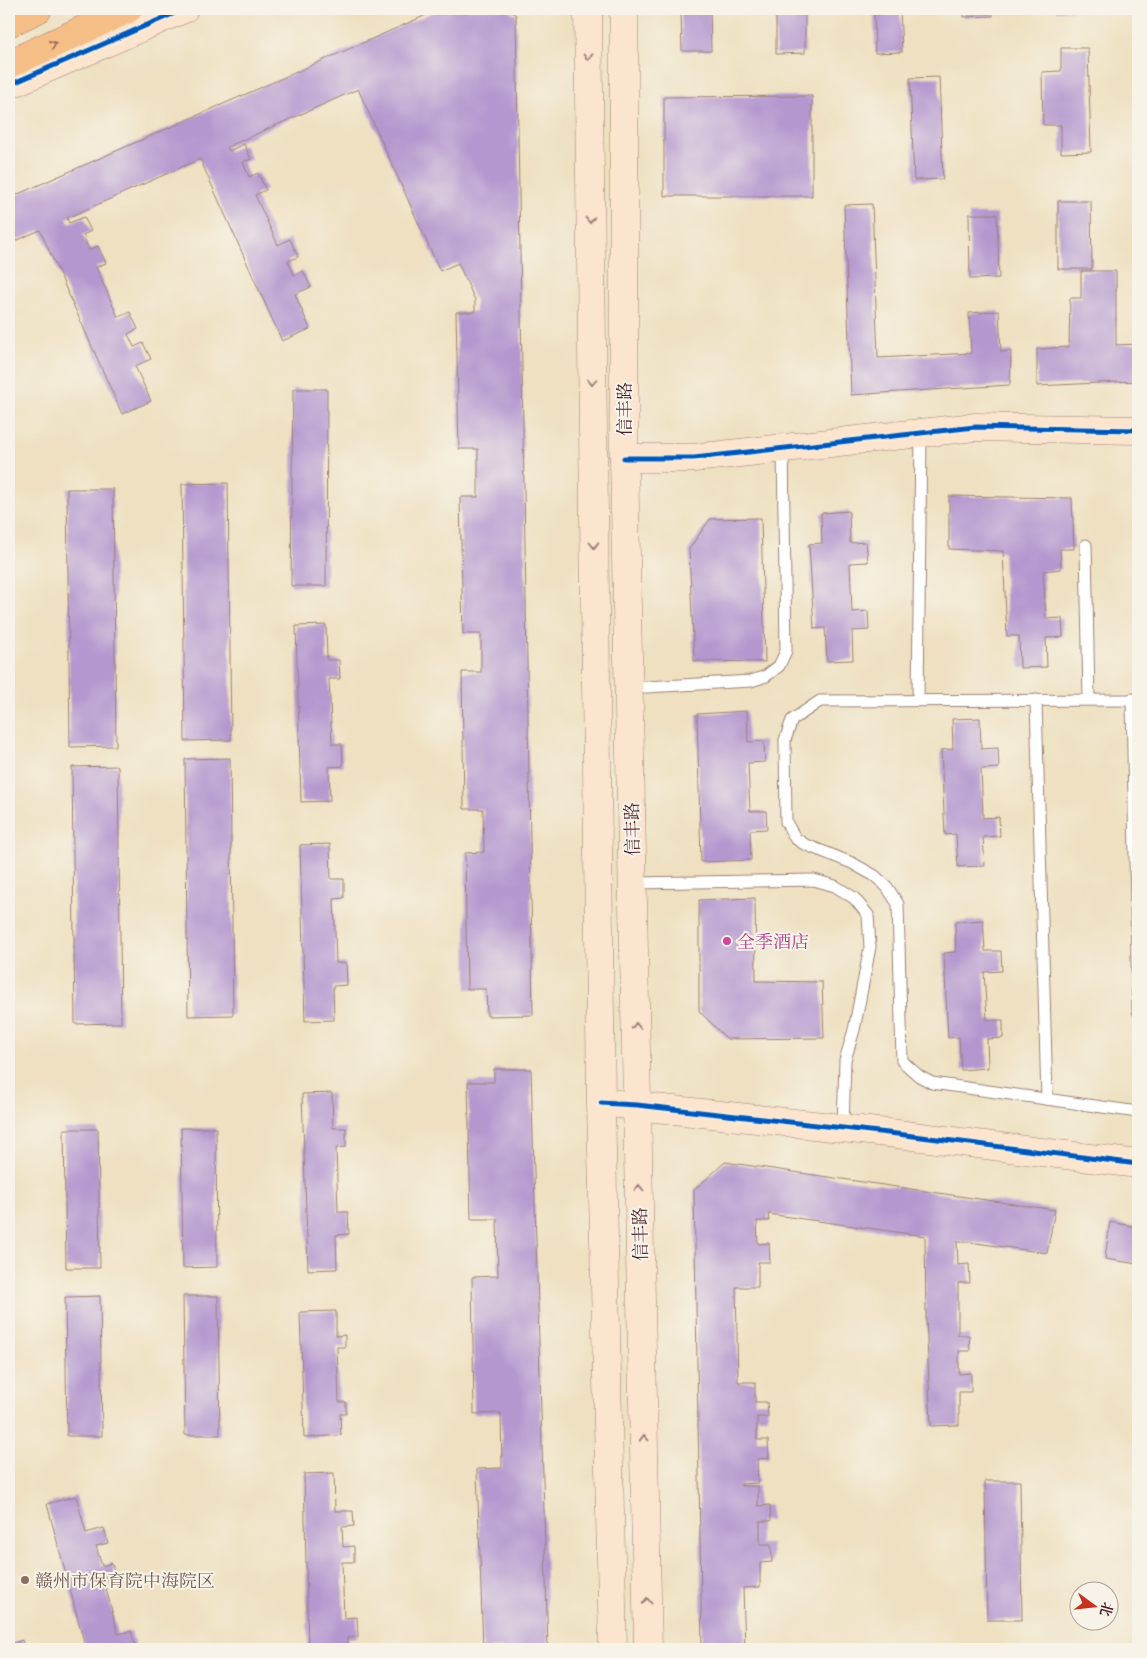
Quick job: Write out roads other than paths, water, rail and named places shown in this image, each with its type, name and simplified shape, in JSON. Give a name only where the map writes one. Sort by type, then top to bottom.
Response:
[{"type":"main road","points":[[9,23],[38,9]]},
{"type":"main road","points":[[9,64],[128,9]]},
{"type":"main road","points":[[9,85],[184,9]]},
{"type":"main road","name":"信丰路","points":[[588,9],[601,1103],[613,1649]]},
{"type":"main road","name":"信丰路","points":[[624,9],[624,458],[648,1649]]},
{"type":"main road","points":[[624,458],[694,458],[975,427],[1138,430]]},
{"type":"main road","points":[[601,1103],[637,1105],[897,1134],[1138,1164]]},
{"type":"lane","points":[[918,700],[921,433]]},
{"type":"lane","points":[[629,688],[751,681],[766,676],[779,666],[786,651],[783,448]]},
{"type":"lane","points":[[1086,545],[1089,699]]},
{"type":"lane","points":[[1138,1011],[1135,699],[820,702],[792,720],[785,740],[786,822],[794,838],[804,844],[852,863],[875,876],[887,887],[898,904],[902,1061],[918,1076],[932,1083],[1138,1112]]},
{"type":"lane","points":[[1036,700],[1046,1099]]},
{"type":"lane","points":[[634,882],[814,880],[835,886],[854,898],[868,915],[870,948],[854,1030],[845,1060],[843,1129]]},
{"type":"place","name":"全季酒店","points":[[727,941]]},
{"type":"place","name":"赣州市保育院中海院区","points":[[25,1580]]}]
